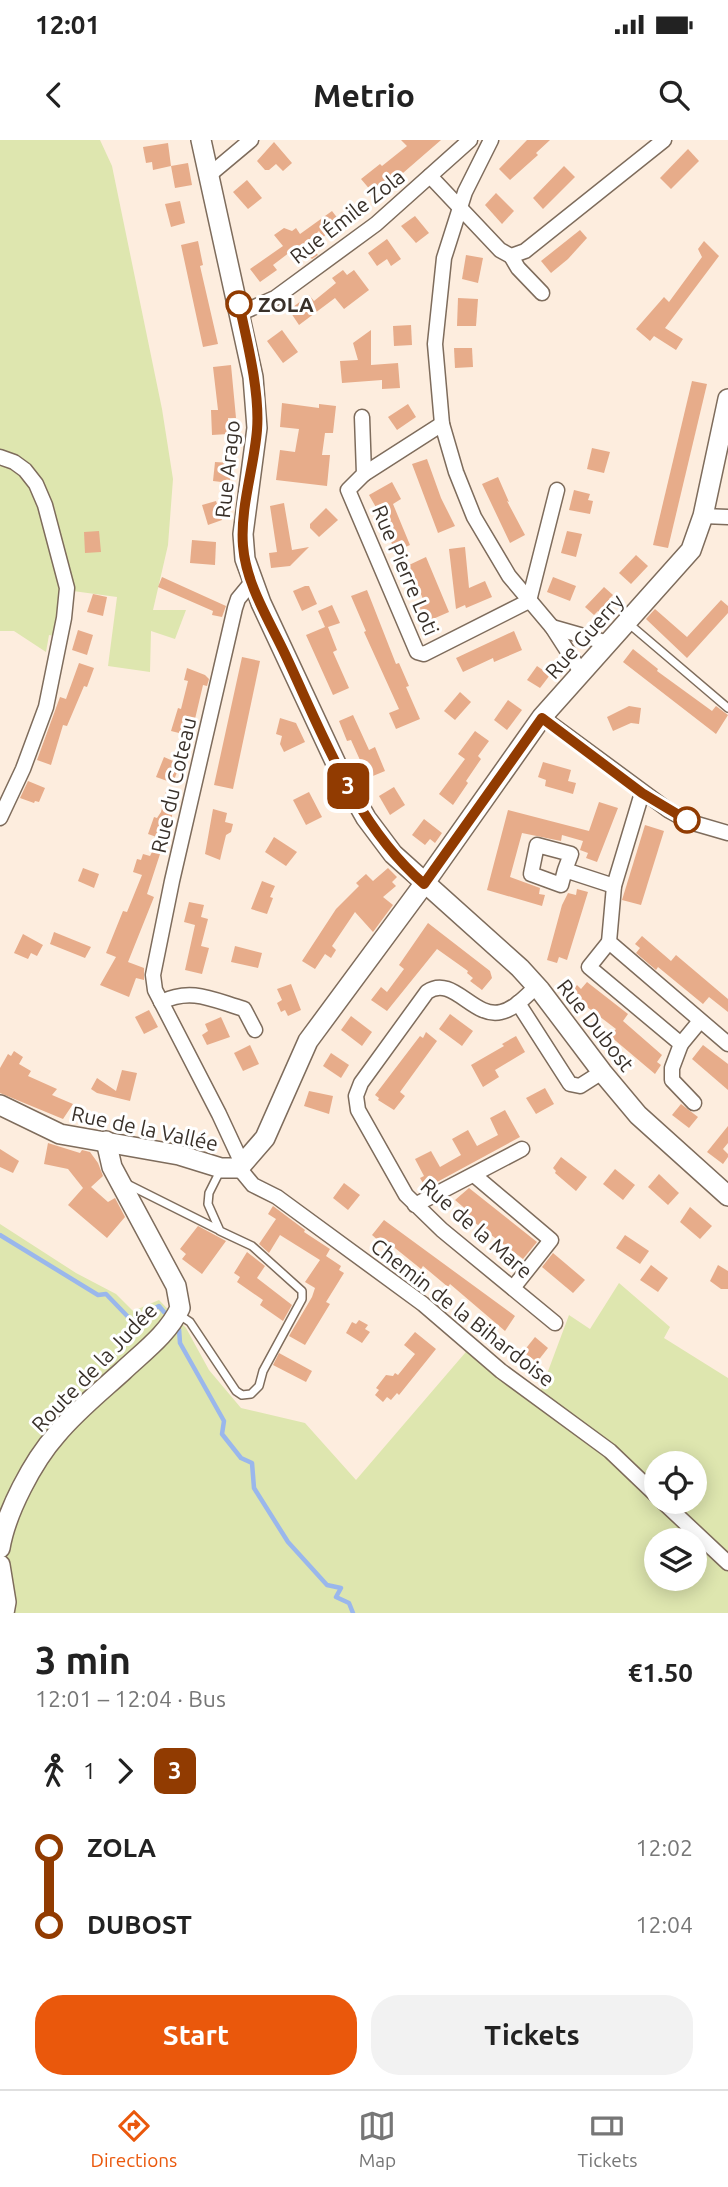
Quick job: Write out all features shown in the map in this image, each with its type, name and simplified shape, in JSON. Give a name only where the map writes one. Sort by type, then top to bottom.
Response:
[{"type":"street","name":"Rue Arago","points":[[201,140],[253,377],[257,428],[243,534],[245,559],[252,582],[339,770],[366,818],[393,854],[424,884]]},
{"type":"street","points":[[208,176],[251,140]]},
{"type":"street","name":"Rue Émile Zola","points":[[241,313],[275,298],[376,223],[470,140]]},
{"type":"street","points":[[491,140],[465,192],[444,258],[435,344],[442,424],[456,472],[474,517],[493,550],[529,601],[552,627],[581,672]]},
{"type":"street","points":[[511,256],[525,251],[664,140]]},
{"type":"street","points":[[430,176],[500,250],[511,256],[518,268],[542,293]]},
{"type":"street","name":"Rue Guerry","points":[[424,884],[542,718],[691,550],[703,516],[728,399]]},
{"type":"street","name":"Rue Pierre Loti","points":[[362,417],[365,474],[348,489],[417,652],[424,654],[529,601]]},
{"type":"street","points":[[365,474],[442,424]]},
{"type":"street","points":[[0,457],[25,470],[36,484],[45,505],[67,588],[64,618],[46,707],[20,778],[0,818]]},
{"type":"street","points":[[529,601],[557,490]]},
{"type":"street","points":[[703,516],[728,517]]},
{"type":"street","name":"Rue du Coteau","points":[[230,1168],[239,1157],[160,1002],[153,985],[153,975],[172,881],[238,599],[252,582]]},
{"type":"street","points":[[552,627],[608,643]]},
{"type":"street","points":[[542,718],[642,793],[690,822],[728,833]]},
{"type":"street","points":[[642,793],[614,886],[609,942],[589,967],[681,1044]]},
{"type":"street","points":[[565,870],[614,886]]},
{"type":"street","name":"Rue Dubost","points":[[424,884],[484,935],[537,986],[638,1115],[728,1196]]},
{"type":"street","name":"Rue de la Vallée","points":[[0,1105],[60,1134],[179,1155],[230,1168],[265,1138],[308,1041],[424,884]]},
{"type":"street","points":[[609,942],[728,1044]]},
{"type":"street","name":"Rue de la Mare","points":[[537,986],[518,1003],[501,1012],[486,1013],[449,989],[438,987],[427,992],[358,1090],[356,1102],[401,1188],[415,1205],[555,1323]]},
{"type":"street","points":[[160,1002],[178,995],[198,995],[244,1009],[255,1030]]},
{"type":"street","points":[[518,1003],[570,1084],[580,1086],[602,1072]]},
{"type":"street","points":[[694,1103],[672,1080],[672,1068],[681,1044],[700,1021]]},
{"type":"street","name":"Route de la Judée","points":[[0,1548],[22,1490],[57,1433],[153,1343],[177,1313],[180,1303],[176,1286],[107,1155],[106,1141]]},
{"type":"street","points":[[415,1205],[522,1149]]},
{"type":"street","name":"Chemin de la Bihardoise","points":[[230,1168],[253,1185],[277,1197],[423,1304],[501,1371],[610,1451],[644,1484]]},
{"type":"street","points":[[474,1175],[549,1237],[550,1244],[513,1288]]},
{"type":"street","points":[[676,1514],[728,1563]]},
{"type":"street","points":[[0,1565],[7,1612]]},
{"type":"lane","points":[[627,622],[728,708]]},
{"type":"lane","points":[[220,1231],[208,1204],[209,1193],[230,1168]]},
{"type":"lane","points":[[121,1184],[129,1184],[171,1208],[252,1246],[302,1291],[302,1299],[263,1371],[259,1386],[251,1394],[242,1395],[236,1391],[190,1322],[177,1313]]},
{"type":"green space","points":[[0,140],[100,140],[112,166],[162,409],[173,479],[168,545],[153,610],[186,610],[175,639],[151,631],[150,672],[108,666],[117,597],[73,591],[60,637],[49,635],[46,652],[14,631],[0,631]]},
{"type":"green space","points":[[0,1224],[76,1273],[116,1294],[133,1311],[159,1300],[186,1328],[209,1370],[241,1408],[305,1423],[356,1480],[471,1346],[538,1398],[569,1315],[590,1329],[619,1283],[670,1327],[664,1338],[728,1378],[728,1613],[0,1613]]},
{"type":"building","points":[[401,140],[441,140],[388,186],[384,182],[372,192],[361,179],[407,146]]},
{"type":"building","points":[[527,140],[550,140],[536,153],[538,155],[510,180],[499,169]]},
{"type":"building","points":[[274,142],[292,163],[283,171],[276,164],[265,170],[257,161]]},
{"type":"building","points":[[168,143],[171,166],[153,170],[152,162],[146,163],[143,147]]},
{"type":"building","points":[[688,149],[699,161],[671,189],[660,178]]},
{"type":"building","points":[[188,163],[192,185],[175,188],[171,166]]},
{"type":"building","points":[[564,166],[575,177],[543,209],[533,198]]},
{"type":"building","points":[[247,180],[262,198],[248,209],[233,192]]},
{"type":"building","points":[[496,193],[514,211],[502,224],[485,205]]},
{"type":"building","points":[[180,201],[185,223],[171,227],[165,204]]},
{"type":"building","points":[[332,211],[342,224],[323,237],[319,231],[307,242],[318,255],[312,259],[298,246],[273,265],[277,270],[260,282],[250,269],[283,246],[274,235],[284,228],[292,231],[296,228],[300,234]]},
{"type":"building","points":[[415,216],[429,233],[416,243],[401,226]]},
{"type":"building","points":[[580,230],[587,238],[551,273],[541,261]]},
{"type":"building","points":[[387,239],[401,259],[391,266],[387,259],[377,266],[368,253]]},
{"type":"building","points":[[198,241],[203,265],[200,266],[218,344],[203,347],[181,245]]},
{"type":"building","points":[[704,241],[719,256],[665,328],[683,339],[676,350],[654,336],[650,341],[636,329],[664,297],[669,302],[702,257],[698,249]]},
{"type":"building","points":[[466,255],[483,258],[478,283],[462,279]]},
{"type":"building","points":[[343,270],[347,275],[354,270],[369,290],[344,309],[335,298],[299,325],[289,310],[309,295],[314,301],[336,283],[332,278]]},
{"type":"building","points":[[458,298],[478,299],[476,326],[457,326]]},
{"type":"building","points":[[411,325],[412,345],[394,346],[393,326]]},
{"type":"building","points":[[282,330],[298,352],[283,363],[267,341]]},
{"type":"building","points":[[371,330],[371,365],[398,363],[400,388],[382,389],[382,380],[342,383],[340,361],[358,360],[353,343]]},
{"type":"building","points":[[454,348],[472,348],[473,367],[455,368]]},
{"type":"building","points":[[231,365],[236,418],[228,418],[228,434],[212,435],[211,410],[218,410],[213,367]]},
{"type":"building","points":[[692,381],[707,384],[668,548],[653,545]]},
{"type":"building","points":[[282,403],[319,408],[319,404],[336,406],[333,433],[325,433],[322,455],[330,455],[327,486],[276,480],[280,450],[295,452],[299,429],[280,427]]},
{"type":"building","points":[[408,404],[416,417],[397,430],[388,417]]},
{"type":"building","points":[[592,448],[610,452],[604,473],[587,469]]},
{"type":"building","points":[[427,459],[441,498],[455,526],[438,533],[412,464]]},
{"type":"building","points":[[215,462],[231,463],[230,483],[213,481]]},
{"type":"building","points":[[498,477],[525,535],[510,543],[482,484]]},
{"type":"building","points":[[392,482],[401,499],[393,504],[410,545],[395,552],[382,518],[369,495]]},
{"type":"building","points":[[574,490],[590,494],[588,500],[593,501],[590,514],[569,510]]},
{"type":"building","points":[[216,501],[222,520],[208,525],[202,505]]},
{"type":"building","points":[[284,503],[292,550],[309,547],[290,566],[271,568],[269,553],[277,552],[270,506]]},
{"type":"building","points":[[326,508],[338,520],[319,537],[310,528],[310,524]]},
{"type":"building","points":[[99,531],[101,552],[85,553],[84,532]]},
{"type":"building","points":[[567,531],[582,534],[576,557],[561,553]]},
{"type":"building","points":[[192,540],[216,542],[215,565],[190,563]]},
{"type":"building","points":[[465,547],[469,588],[485,581],[492,597],[466,608],[465,605],[456,609],[449,549]]},
{"type":"building","points":[[636,555],[648,566],[631,584],[619,573]]},
{"type":"building","points":[[426,557],[449,612],[426,622],[419,606],[425,604],[409,565]]},
{"type":"building","points":[[162,577],[226,606],[222,617],[212,615],[213,611],[158,587]]},
{"type":"building","points":[[553,577],[576,586],[570,601],[547,592]]},
{"type":"building","points":[[309,586],[317,604],[302,611],[293,591]]},
{"type":"building","points":[[604,587],[613,595],[609,599],[612,602],[601,614],[598,611],[594,615],[585,607]]},
{"type":"building","points":[[367,590],[396,664],[399,663],[409,686],[406,687],[420,719],[396,729],[389,713],[399,709],[364,632],[366,631],[351,596]]},
{"type":"building","points":[[93,594],[107,597],[103,616],[87,612]]},
{"type":"building","points":[[721,600],[728,606],[728,613],[687,658],[646,619],[655,609],[687,637]]},
{"type":"building","points":[[332,605],[340,623],[328,627],[337,650],[333,652],[349,688],[333,695],[306,635],[325,627],[318,611]]},
{"type":"building","points":[[78,630],[93,635],[87,655],[72,650]]},
{"type":"building","points":[[514,631],[522,650],[494,662],[493,658],[463,672],[456,658]]},
{"type":"building","points":[[633,649],[658,669],[657,671],[712,711],[716,706],[728,715],[716,734],[623,662]]},
{"type":"building","points":[[242,657],[260,661],[233,789],[214,785]]},
{"type":"building","points":[[79,663],[94,668],[67,726],[63,725],[51,765],[37,760],[60,697],[66,699]]},
{"type":"building","points":[[537,666],[550,675],[540,688],[527,680]]},
{"type":"building","points":[[187,668],[209,679],[207,686],[203,685],[191,736],[171,731],[178,708],[181,709],[188,681],[184,680]]},
{"type":"building","points":[[460,692],[471,702],[455,720],[444,711]]},
{"type":"building","points":[[508,700],[522,710],[507,730],[494,720]]},
{"type":"building","points":[[629,706],[641,708],[639,724],[631,723],[613,731],[607,717]]},
{"type":"building","points":[[353,715],[369,750],[375,747],[385,771],[368,778],[339,721]]},
{"type":"building","points":[[280,718],[296,723],[305,742],[284,752],[280,744],[282,736],[276,734]]},
{"type":"building","points":[[475,731],[489,741],[478,756],[481,759],[466,781],[468,783],[453,805],[439,794],[465,759],[458,754]]},
{"type":"building","points":[[164,757],[180,764],[173,783],[156,777]]},
{"type":"building","points":[[543,762],[571,770],[568,781],[576,783],[573,794],[545,786],[546,780],[538,777]]},
{"type":"building","points":[[28,781],[45,788],[39,802],[20,798]]},
{"type":"building","points":[[167,787],[179,791],[165,840],[148,834],[154,817],[157,818],[161,812]]},
{"type":"building","points":[[394,787],[405,805],[390,815],[379,796]]},
{"type":"building","points":[[309,792],[322,817],[306,825],[293,800]]},
{"type":"building","points":[[599,802],[618,808],[597,862],[586,858],[588,853],[580,850],[583,841],[562,835],[561,841],[522,833],[510,877],[540,888],[539,894],[545,895],[542,906],[487,890],[508,810],[589,831]]},
{"type":"building","points":[[213,809],[227,813],[225,822],[233,824],[231,832],[226,835],[220,860],[205,854]]},
{"type":"building","points":[[424,819],[442,833],[435,843],[430,839],[425,845],[412,835]]},
{"type":"building","points":[[645,825],[664,831],[641,905],[622,900]]},
{"type":"building","points":[[274,837],[297,852],[286,866],[265,852]]},
{"type":"building","points":[[154,848],[161,851],[147,894],[154,897],[128,962],[144,968],[144,980],[136,978],[129,997],[100,985],[116,957],[106,953],[123,911],[127,912],[142,875],[133,872],[137,859],[141,860],[143,854],[150,856]]},
{"type":"building","points":[[83,868],[99,874],[94,888],[78,881]]},
{"type":"building","points":[[388,868],[397,877],[392,882],[396,886],[383,897],[393,905],[373,932],[355,912],[332,946],[336,950],[331,958],[325,954],[315,969],[302,961],[336,909],[359,886],[356,883],[366,874],[373,881]]},
{"type":"building","points":[[262,881],[275,886],[267,914],[251,909]]},
{"type":"building","points":[[577,889],[588,892],[567,960],[559,957],[557,963],[547,960],[562,905],[568,893],[576,895]]},
{"type":"building","points":[[189,902],[204,905],[201,917],[208,919],[201,946],[209,948],[202,974],[185,970],[195,925],[184,922]]},
{"type":"building","points":[[428,923],[490,971],[492,978],[482,990],[470,981],[473,978],[468,971],[437,949],[387,1011],[371,1000],[381,987],[387,992],[404,969],[399,965]]},
{"type":"building","points":[[54,932],[91,947],[85,958],[50,944]]},
{"type":"building","points":[[23,934],[43,945],[37,956],[31,953],[28,959],[14,953]]},
{"type":"building","points":[[642,936],[671,961],[676,955],[728,999],[728,1012],[709,997],[703,1004],[658,967],[656,970],[636,953],[640,948],[635,944]]},
{"type":"building","points":[[235,946],[262,953],[258,968],[231,962]]},
{"type":"building","points":[[587,982],[628,1014],[623,1021],[662,1055],[657,1062],[661,1065],[655,1074],[610,1036],[616,1029],[570,994],[577,985],[581,989]]},
{"type":"building","points":[[291,984],[301,1010],[288,1016],[285,1010],[281,1012],[277,1003],[282,1000],[277,989]]},
{"type":"building","points":[[149,1010],[158,1027],[144,1034],[135,1017]]},
{"type":"building","points":[[450,1014],[473,1031],[462,1046],[439,1029]]},
{"type":"building","points":[[351,1016],[372,1032],[362,1046],[341,1030]]},
{"type":"building","points":[[221,1017],[230,1037],[207,1045],[202,1035],[208,1031],[205,1024]]},
{"type":"building","points":[[426,1032],[437,1041],[400,1092],[405,1096],[394,1110],[375,1095],[420,1036],[423,1038]]},
{"type":"building","points":[[516,1036],[525,1052],[495,1070],[499,1077],[483,1087],[471,1065]]},
{"type":"building","points":[[250,1045],[259,1064],[243,1071],[234,1053]]},
{"type":"building","points":[[703,1045],[728,1064],[728,1090],[692,1059]]},
{"type":"building","points":[[14,1051],[23,1057],[19,1064],[31,1071],[28,1076],[57,1089],[52,1095],[73,1104],[63,1119],[0,1093],[0,1068],[8,1054],[11,1056]]},
{"type":"building","points":[[331,1053],[349,1065],[341,1078],[323,1066]]},
{"type":"building","points":[[122,1070],[137,1073],[130,1101],[91,1089],[97,1078],[116,1091]]},
{"type":"building","points":[[545,1088],[554,1104],[536,1114],[526,1098]]},
{"type":"building","points":[[309,1091],[333,1096],[329,1114],[304,1106]]},
{"type":"building","points":[[681,1104],[698,1117],[689,1128],[672,1115]]},
{"type":"building","points":[[505,1110],[520,1137],[426,1188],[420,1178],[424,1176],[415,1159],[431,1151],[440,1167],[461,1155],[452,1139],[468,1130],[477,1146],[498,1135],[490,1118]]},
{"type":"building","points":[[728,1126],[728,1143],[723,1149],[728,1157],[723,1164],[707,1152]]},
{"type":"building","points":[[48,1143],[80,1153],[82,1150],[90,1152],[98,1163],[103,1176],[91,1187],[108,1202],[115,1198],[125,1217],[107,1238],[68,1205],[83,1188],[68,1169],[44,1164]]},
{"type":"building","points":[[0,1149],[19,1161],[13,1173],[0,1167]]},
{"type":"building","points":[[561,1157],[587,1177],[576,1191],[555,1173],[553,1168]]},
{"type":"building","points":[[615,1169],[635,1185],[623,1200],[603,1184]]},
{"type":"building","points":[[659,1174],[679,1193],[668,1205],[648,1187]]},
{"type":"building","points":[[344,1183],[360,1195],[348,1210],[333,1198]]},
{"type":"building","points":[[469,1188],[537,1242],[523,1259],[466,1216],[469,1212],[455,1200]]},
{"type":"building","points":[[273,1206],[330,1249],[326,1256],[341,1266],[339,1270],[344,1273],[326,1302],[330,1304],[305,1345],[289,1336],[312,1297],[315,1288],[305,1282],[320,1260],[280,1235],[269,1253],[259,1244],[276,1219],[268,1214]]},
{"type":"building","points":[[690,1207],[712,1226],[700,1239],[680,1222]]},
{"type":"building","points":[[384,1220],[515,1316],[505,1331],[450,1284],[448,1287],[423,1266],[421,1269],[390,1244],[387,1248],[372,1235]]},
{"type":"building","points":[[198,1226],[226,1241],[202,1274],[182,1259],[186,1254],[180,1249]]},
{"type":"building","points":[[625,1235],[649,1251],[640,1264],[616,1248]]},
{"type":"building","points":[[247,1252],[265,1266],[257,1278],[292,1305],[283,1321],[260,1305],[263,1300],[237,1282],[240,1277],[234,1273]]},
{"type":"building","points":[[553,1253],[585,1280],[573,1293],[542,1267]]},
{"type":"building","points":[[651,1265],[668,1278],[658,1292],[640,1280]]},
{"type":"building","points":[[718,1265],[728,1271],[728,1289],[721,1289],[710,1281]]},
{"type":"building","points":[[359,1320],[368,1325],[365,1329],[370,1332],[362,1343],[346,1333],[352,1322],[356,1324]]},
{"type":"building","points":[[415,1332],[436,1349],[399,1395],[397,1393],[391,1400],[387,1397],[383,1402],[375,1395],[379,1390],[376,1388],[386,1375],[398,1375],[415,1354],[404,1345]]},
{"type":"building","points":[[535,1337],[548,1348],[537,1362],[523,1352]]},
{"type":"building","points":[[279,1353],[312,1371],[306,1382],[273,1365]]},
{"type":"waterway","points":[[0,1235],[98,1295],[106,1294],[132,1321],[159,1306],[164,1312]]},
{"type":"waterway","points":[[179,1329],[180,1343],[224,1421],[222,1434],[241,1458],[252,1463],[254,1488],[288,1542],[327,1585],[341,1588],[336,1597],[349,1603],[353,1613]]},
{"type":"bus line","name":"3","points":[[239,304],[253,377],[257,428],[243,534],[245,559],[261,603],[339,770],[366,818],[393,854],[424,884],[542,718],[642,793],[687,820]]},
{"type":"place","name":"ZOLA","points":[[239,304]]}]
